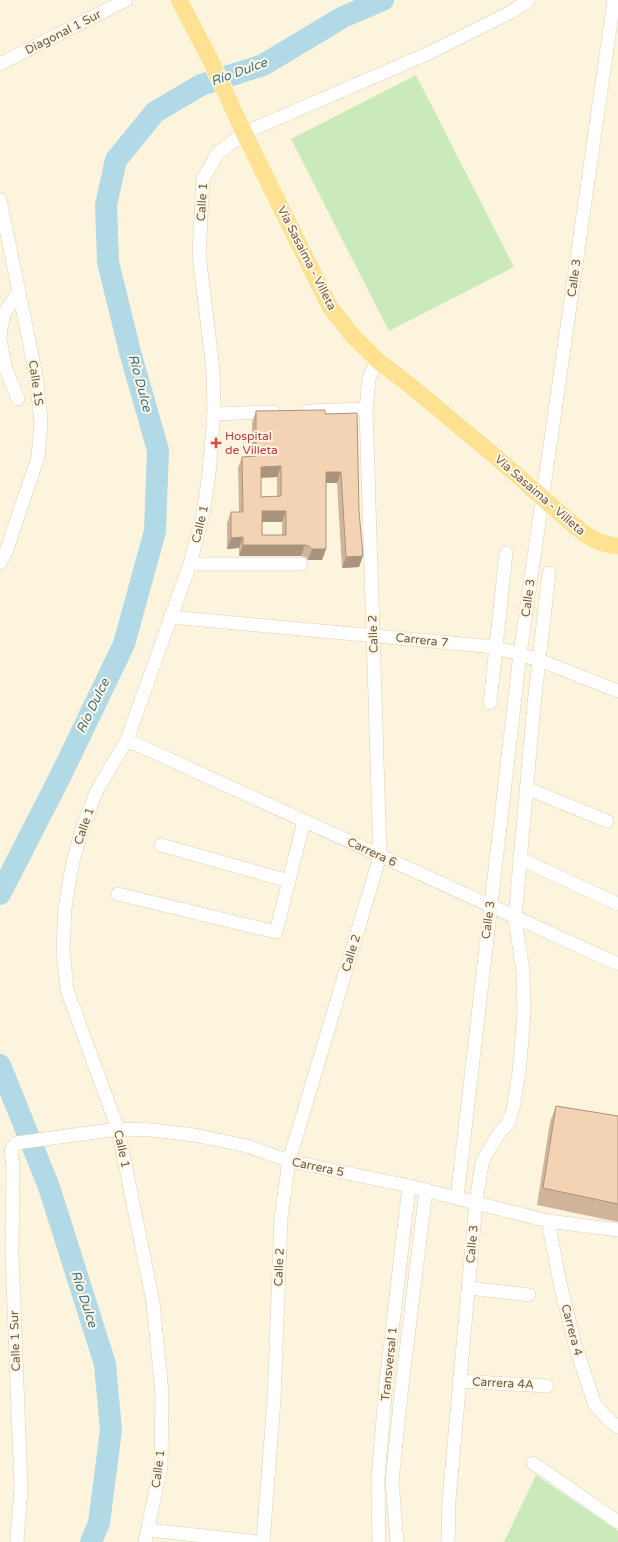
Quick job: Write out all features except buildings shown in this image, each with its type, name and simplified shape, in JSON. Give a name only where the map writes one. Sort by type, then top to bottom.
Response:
[{"type":"main road","name":"Vía Sasaima - Villeta","points":[[179,0],[210,59],[244,134],[330,307],[353,336],[377,360],[496,457],[585,536],[606,545],[618,546]]},
{"type":"street","name":"Diagonal 1 Sur","points":[[0,64],[126,0]]},
{"type":"street","name":"Calle 1","points":[[147,1536],[161,1466],[162,1393],[153,1302],[118,1129],[67,990],[63,950],[65,908],[73,861],[83,826],[97,790],[126,740],[190,564],[203,514],[209,473],[214,414],[213,369],[199,255],[203,179],[217,154],[244,134],[429,53],[511,12],[529,0]]},
{"type":"street","name":"Calle 3","points":[[457,1198],[520,654],[614,0]]},
{"type":"street","name":"Calle 1S","points":[[0,200],[36,375],[41,422],[38,457],[2,555]]},
{"type":"street","points":[[18,399],[6,369],[0,339],[1,322],[5,309],[19,292]]},
{"type":"street","name":"Calle 2","points":[[261,1542],[274,1400],[281,1218],[289,1161],[380,856],[366,409],[368,379],[377,360]]},
{"type":"street","points":[[298,411],[366,409]]},
{"type":"street","points":[[214,414],[283,412]]},
{"type":"street","points":[[490,703],[506,553]]},
{"type":"street","points":[[190,564],[301,564]]},
{"type":"street","name":"Calle 3","points":[[448,1542],[449,1500],[459,1381],[480,1175],[484,1160],[490,1148],[508,1123],[513,1109],[519,1073],[524,1014],[523,972],[515,918],[519,858],[549,573]]},
{"type":"street","name":"Carrera 7","points":[[170,616],[495,647],[539,660],[618,691]]},
{"type":"street","name":"Carrera 6","points":[[126,740],[618,964]]},
{"type":"street","points":[[526,788],[607,821]]},
{"type":"street","points":[[118,894],[276,932],[304,821]]},
{"type":"street","points":[[161,845],[289,882]]},
{"type":"street","points":[[519,858],[618,904]]},
{"type":"street","name":"Carrera 5","points":[[16,1143],[118,1129],[152,1130],[194,1134],[246,1146],[289,1161],[426,1190],[548,1222],[618,1230]]},
{"type":"street","name":"Calle 1 Sur","points":[[16,1143],[11,1151],[13,1167],[12,1253],[20,1488],[18,1542]]},
{"type":"street","name":"Transversal 1","points":[[379,1542],[378,1478],[386,1382],[408,1186]]},
{"type":"street","name":"Transversal 1","points":[[397,1542],[392,1480],[426,1190]]},
{"type":"street","name":"Carrera 4","points":[[548,1222],[564,1299],[576,1345],[595,1405],[611,1422],[618,1427]]},
{"type":"street","points":[[469,1288],[529,1295]]},
{"type":"street","name":"Carrera 4A","points":[[459,1381],[547,1386]]},
{"type":"street","points":[[533,1463],[618,1522]]},
{"type":"street","points":[[147,1536],[261,1542]]},
{"type":"green space","points":[[416,75],[514,267],[389,331],[291,139]]},
{"type":"green space","points":[[536,1475],[618,1531],[618,1542],[504,1542]]},
{"type":"waterway","name":"Río Dulce","points":[[0,894],[61,775],[124,644],[155,531],[158,450],[130,352],[108,262],[106,205],[116,160],[155,112],[201,85],[263,65],[343,17],[383,0]]},
{"type":"waterway","name":"Río Dulce","points":[[0,1065],[49,1187],[105,1364],[111,1430],[99,1523],[91,1542]]},
{"type":"place","name":"Hospital de Villeta","points":[[216,443]]}]
